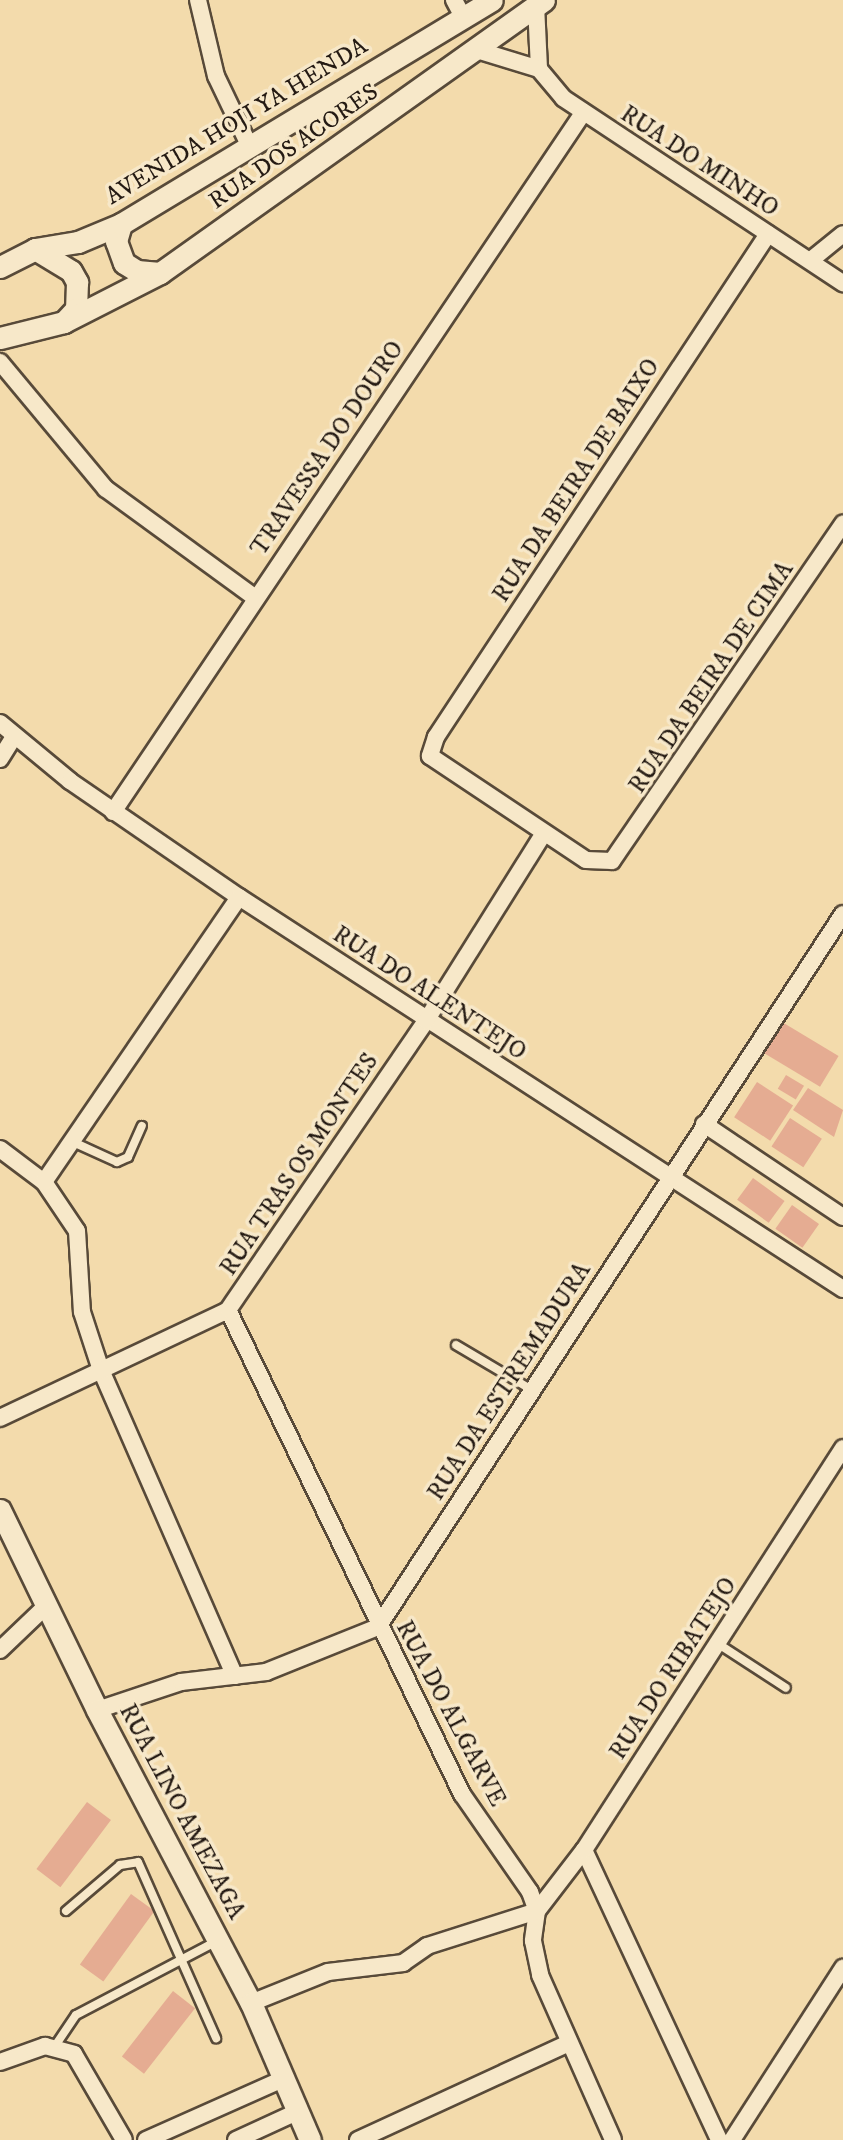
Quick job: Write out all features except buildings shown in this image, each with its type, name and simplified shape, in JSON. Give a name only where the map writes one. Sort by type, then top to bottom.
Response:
[{"type":"main road","name":"AVENIDA HOJI YA HENDA","points":[[0,267],[35,249],[78,242],[121,224],[250,147],[458,9],[492,0]]},
{"type":"main road","name":"RUA DOS ACORES","points":[[64,322],[160,274],[477,50],[540,2]]},
{"type":"main road","points":[[121,224],[116,241],[124,263],[136,271],[160,274]]},
{"type":"main road","points":[[0,338],[64,322],[76,309],[77,282],[71,271],[35,249]]},
{"type":"main road","name":"RUA LINO AMEZAGA","points":[[0,1510],[96,1710],[251,2003],[310,2140]]},
{"type":"street","points":[[198,0],[216,76],[250,147]]},
{"type":"street","points":[[539,69],[540,2]]},
{"type":"street","name":"RUA DO MINHO","points":[[477,50],[539,69],[583,113],[843,283]]},
{"type":"street","name":"TRAVESSA DO DOURO","points":[[113,812],[254,597],[583,113]]},
{"type":"street","name":"RUA DA BEIRA DE BAIXO","points":[[544,833],[430,756],[436,737],[768,234]]},
{"type":"street","points":[[811,260],[843,234]]},
{"type":"street","points":[[0,362],[106,489],[254,597]]},
{"type":"street","name":"RUA DA BEIRA DE CIMA","points":[[544,833],[586,859],[604,863],[618,858],[843,524]]},
{"type":"street","name":"RUA DO ALENTEJO","points":[[0,723],[14,737],[113,812],[239,897],[426,1021],[843,1289]]},
{"type":"street","points":[[0,759],[14,737]]},
{"type":"street","name":"RUA TRAS OS MONTES","points":[[0,1418],[228,1310],[426,1021],[544,833]]},
{"type":"street","points":[[44,1182],[239,897]]},
{"type":"street","name":"RUA DA ESTREMADURA","points":[[378,1626],[843,914]]},
{"type":"street","points":[[704,1124],[843,1217]]},
{"type":"street","points":[[0,1149],[44,1182],[81,1244],[80,1302],[101,1370],[236,1676]]},
{"type":"street","name":"RUA DO ALGARVE","points":[[228,1310],[378,1626],[473,1814],[526,1884],[537,1911],[534,1954],[567,2044],[613,2140]]},
{"type":"street","name":"RUA DO RIBATEJO","points":[[537,1911],[584,1850],[843,1448]]},
{"type":"street","points":[[0,1650],[46,1606]]},
{"type":"street","points":[[96,1710],[181,1682],[266,1672],[378,1626]]},
{"type":"street","points":[[584,1850],[719,2140]]},
{"type":"street","points":[[251,2003],[328,1972],[403,1963],[427,1946],[537,1911]]},
{"type":"street","points":[[732,2140],[843,1968]]},
{"type":"street","points":[[358,2140],[567,2044]]},
{"type":"street","points":[[0,2062],[55,2046],[74,2054],[124,2140]]},
{"type":"street","points":[[146,2140],[283,2079]]},
{"type":"street","points":[[236,2140],[297,2112]]},
{"type":"lane","points":[[73,1142],[117,1162],[128,1157],[142,1126]]},
{"type":"lane","points":[[456,1345],[532,1390]]},
{"type":"lane","points":[[718,1643],[786,1688]]},
{"type":"lane","points":[[66,1912],[120,1865],[138,1862],[184,1958],[215,2038]]},
{"type":"lane","points":[[55,2046],[76,2015],[219,1940]]}]
